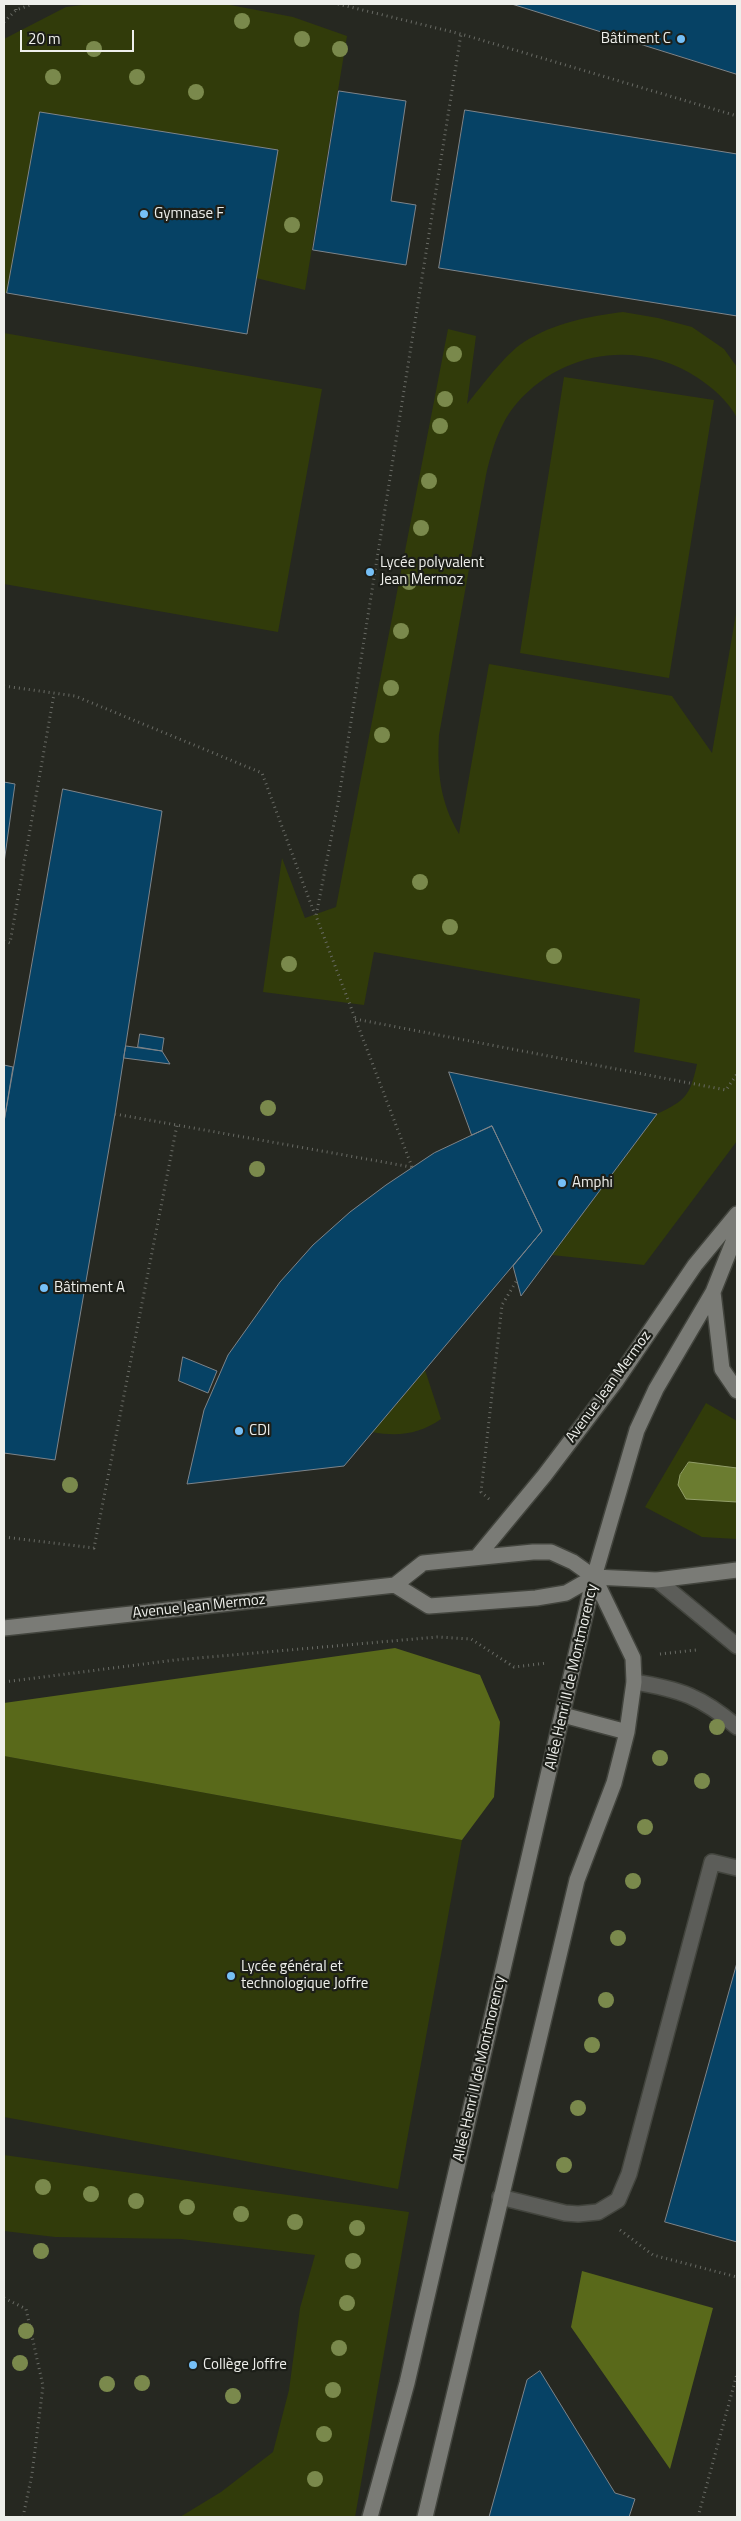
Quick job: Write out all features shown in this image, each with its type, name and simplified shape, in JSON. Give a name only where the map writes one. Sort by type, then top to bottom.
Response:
[{"type":"street","name":"Avenue Jean Mermoz","points":[[477,1557],[518,1509],[616,1381],[695,1266],[737,1214]]},
{"type":"street","points":[[594,1577],[637,1430],[656,1389],[713,1292],[737,1232]]},
{"type":"street","points":[[713,1292],[722,1369],[737,1392]]},
{"type":"street","points":[[594,1577],[573,1562],[551,1552],[423,1563],[395,1585],[429,1606],[536,1598],[566,1593],[594,1577],[657,1580],[737,1570]]},
{"type":"street","name":"Allée Henri II de Montmorency","points":[[425,2517],[577,1880],[614,1782],[628,1732],[634,1682],[633,1658],[594,1577]]},
{"type":"street","name":"Allée Henri II de Montmorency","points":[[370,2517],[407,2383],[577,1659],[594,1577]]},
{"type":"street","points":[[657,1580],[736,1645]]},
{"type":"street","name":"Avenue Jean Mermoz","points":[[4,1628],[395,1585]]},
{"type":"street","points":[[634,1682],[665,1686],[687,1693],[720,1712],[737,1727]]},
{"type":"street","points":[[563,1715],[628,1732]]},
{"type":"street","points":[[500,2197],[565,2213],[578,2214],[598,2212],[618,2200],[629,2174],[712,1862],[737,1868]]},
{"type":"path","points":[[16,4],[16,10]]},
{"type":"path","points":[[4,22],[16,10],[33,4]]},
{"type":"path","points":[[338,4],[461,34],[737,116]]},
{"type":"path","points":[[316,916],[338,804],[461,34]]},
{"type":"path","points":[[4,686],[75,696],[262,773],[412,1167],[115,1114]]},
{"type":"path","points":[[4,942],[10,942],[54,694]]},
{"type":"path","points":[[356,1019],[726,1090],[737,1074]]},
{"type":"path","points":[[4,1537],[94,1548],[176,1125]]},
{"type":"path","points":[[517,1280],[502,1305],[481,1492],[493,1503],[518,1509]]},
{"type":"path","points":[[4,1682],[175,1660],[437,1637],[472,1639],[514,1667],[577,1659]]},
{"type":"path","points":[[633,1658],[736,1645]]},
{"type":"path","points":[[598,2212],[653,2256],[737,2276]]},
{"type":"path","points":[[4,2298],[26,2309],[43,2386],[32,2474],[24,2517]]},
{"type":"path","points":[[698,2517],[737,2374]]},
{"type":"shaded area","points":[[91,4],[225,4],[293,17],[347,36],[305,290],[256,278],[4,293],[4,39],[66,7]]},
{"type":"shaded area","points":[[623,312],[658,318],[692,327],[724,349],[737,367],[737,418],[730,406],[698,378],[675,366],[652,358],[627,355],[603,356],[579,362],[557,371],[536,385],[517,403],[501,428],[486,475],[439,735],[439,774],[448,810],[459,834],[489,664],[672,696],[712,753],[737,608],[737,1141],[644,1265],[552,1255],[657,1114],[681,1100],[692,1083],[697,1064],[634,1052],[640,999],[374,952],[364,1005],[263,992],[282,858],[305,918],[336,907],[448,329],[476,336],[467,404],[502,362],[517,347],[535,335],[572,321]]},
{"type":"shaded area","points":[[4,333],[322,389],[278,632],[4,584]]},
{"type":"shaded area","points":[[564,377],[714,400],[669,678],[520,653]]},
{"type":"shaded area","points":[[425,1370],[441,1419],[425,1428],[408,1433],[372,1432]]},
{"type":"shaded area","points":[[706,1403],[737,1421],[737,1539],[702,1537],[645,1507]]},
{"type":"shaded area","points":[[689,1462],[737,1468],[737,1502],[686,1499],[678,1485],[680,1475]]},
{"type":"shaded area","points":[[395,1648],[480,1675],[500,1722],[494,1797],[462,1840],[4,1756],[4,1703]]},
{"type":"shaded area","name":"Lycée général et technologique Joffre","points":[[4,1756],[462,1840],[398,2189],[4,2117]]},
{"type":"shaded area","points":[[4,2155],[409,2212],[355,2517],[180,2517],[221,2492],[273,2452],[289,2390],[300,2308],[315,2255],[181,2239],[55,2237],[4,2231]]},
{"type":"shaded area","points":[[582,2271],[713,2308],[670,2469],[571,2327]]},
{"type":"building","name":"Bâtiment C","points":[[512,4],[737,4],[737,74]]},
{"type":"building","points":[[339,91],[406,101],[391,201],[416,205],[406,265],[313,250]]},
{"type":"building","points":[[465,110],[737,154],[737,316],[439,268]]},
{"type":"building","name":"Gymnase F","points":[[40,112],[278,150],[247,334],[7,293]]},
{"type":"building","points":[[4,782],[15,784],[4,863]]},
{"type":"building","name":"Bâtiment A","points":[[63,789],[162,811],[115,1114],[55,1460],[4,1453],[4,1122]]},
{"type":"building","points":[[140,1034],[164,1038],[162,1051],[138,1047]]},
{"type":"building","points":[[126,1046],[162,1051],[170,1064],[124,1058]]},
{"type":"building","points":[[4,1065],[13,1067],[4,1122]]},
{"type":"building","name":"Amphi","points":[[449,1072],[657,1114],[521,1296],[513,1266],[542,1231],[492,1126],[472,1135]]},
{"type":"building","points":[[492,1126],[542,1231],[344,1466],[187,1484],[204,1410],[228,1355],[280,1282],[313,1245],[350,1212],[386,1185],[434,1153]]},
{"type":"building","points":[[183,1357],[217,1371],[208,1393],[179,1381]]},
{"type":"building","points":[[737,1963],[737,2242],[665,2222]]},
{"type":"building","points":[[540,2371],[615,2493],[635,2499],[629,2517],[489,2517],[527,2380]]},
{"type":"place","name":"Bâtiment C","points":[[681,39]]},
{"type":"place","name":"Gymnase F","points":[[144,214]]},
{"type":"place","name":"Lycée polyvalent Jean Mermoz","points":[[370,572]]},
{"type":"place","name":"Amphi","points":[[562,1183]]},
{"type":"place","name":"Bâtiment A","points":[[44,1288]]},
{"type":"place","name":"CDI","points":[[239,1431]]},
{"type":"place","name":"Lycée général et technologique Joffre","points":[[231,1976]]},
{"type":"place","name":"Collège Joffre","points":[[193,2365]]}]
